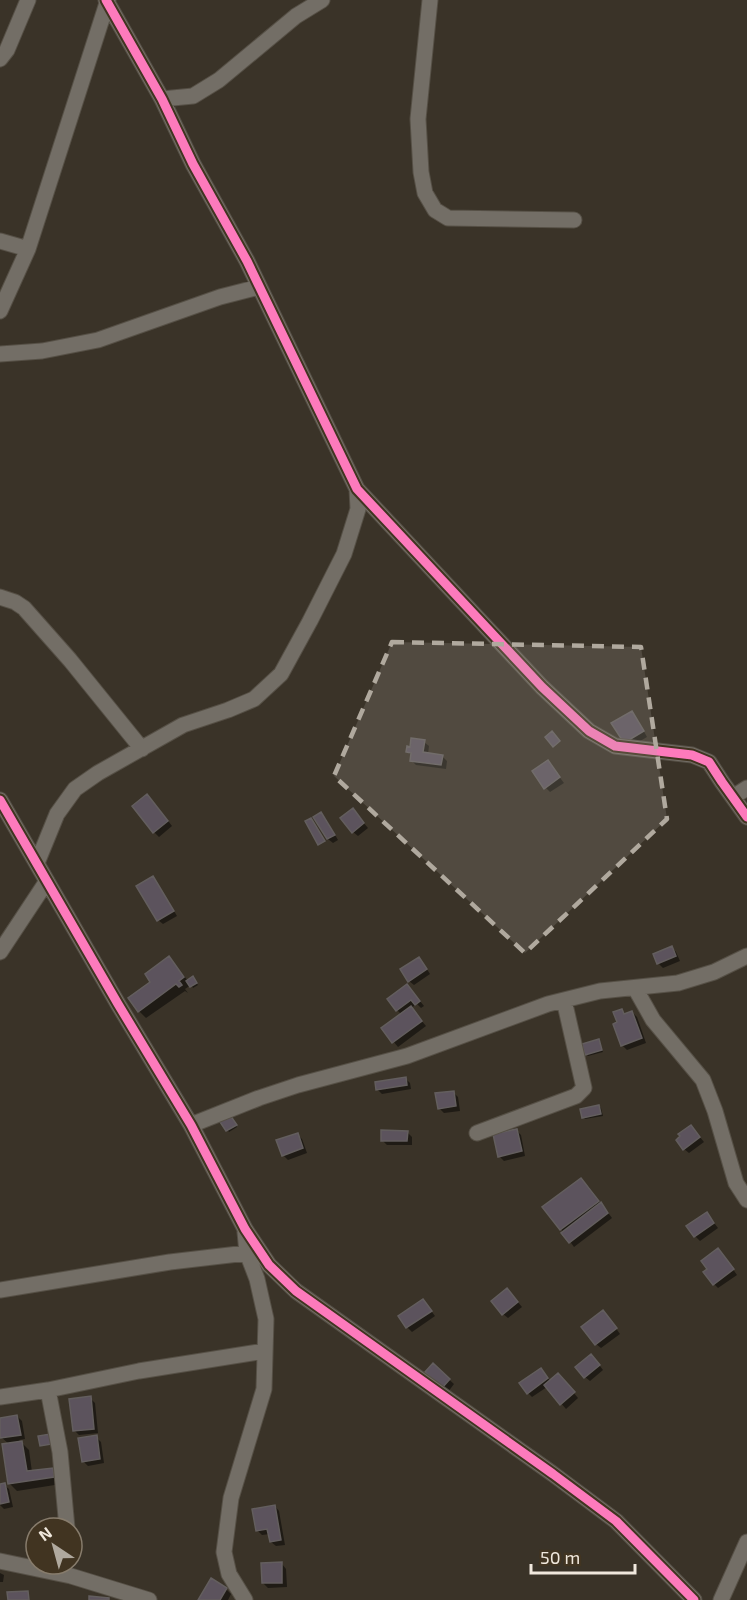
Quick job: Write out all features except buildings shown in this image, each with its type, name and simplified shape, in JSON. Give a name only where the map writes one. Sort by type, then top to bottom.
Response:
[{"type":"street","points":[[0,59],[7,50],[28,0]]},
{"type":"street","points":[[162,99],[193,96],[219,80],[296,16],[322,0]]},
{"type":"street","points":[[430,0],[418,119],[421,172],[425,193],[435,210],[448,218],[574,220]]},
{"type":"street","points":[[107,1],[162,99],[193,164],[247,261],[357,489],[542,687],[590,731],[615,746],[692,755],[709,762],[747,817]]},
{"type":"street","points":[[0,311],[28,249],[107,1]]},
{"type":"street","points":[[0,241],[28,249]]},
{"type":"street","points":[[0,354],[42,351],[98,340],[220,297],[259,287]]},
{"type":"street","points":[[37,863],[57,814],[75,789],[98,772],[183,725],[254,699],[281,674],[344,554],[358,509],[357,489]]},
{"type":"street","points":[[0,597],[24,608],[142,748]]},
{"type":"street","points":[[733,797],[747,788]]},
{"type":"street","points":[[0,800],[191,1125],[244,1229],[269,1265],[296,1291],[544,1467],[616,1521],[694,1600]]},
{"type":"street","points":[[0,952],[47,881]]},
{"type":"street","points":[[191,1125],[298,1085],[407,1056],[548,1004],[600,991],[678,983],[714,972],[747,956]]},
{"type":"street","points":[[635,988],[653,1020],[703,1080],[715,1111],[736,1183],[747,1200]]},
{"type":"street","points":[[477,1132],[576,1096],[584,1088],[564,1000]]},
{"type":"street","points":[[244,1229],[247,1253],[257,1280],[266,1319],[264,1389],[231,1498],[224,1552],[229,1574],[244,1600]]},
{"type":"street","points":[[0,1290],[170,1262],[247,1253]]},
{"type":"street","points":[[0,1397],[48,1390],[139,1371],[265,1351]]},
{"type":"street","points":[[48,1390],[60,1452],[66,1516]]},
{"type":"street","points":[[721,1600],[747,1542]]},
{"type":"street","points":[[0,1561],[24,1564]]},
{"type":"street","points":[[84,1575],[148,1600]]},
{"type":"highlighted area","points":[[392,642],[641,647],[667,819],[525,953],[334,776]]},
{"type":"cycle path","points":[[106,0],[162,99],[193,164],[247,261],[357,489],[542,687],[589,731],[615,746],[692,755],[709,762],[747,817]]},
{"type":"cycle path","points":[[0,800],[191,1125],[245,1229],[269,1265],[296,1291],[616,1521],[694,1600]]}]
